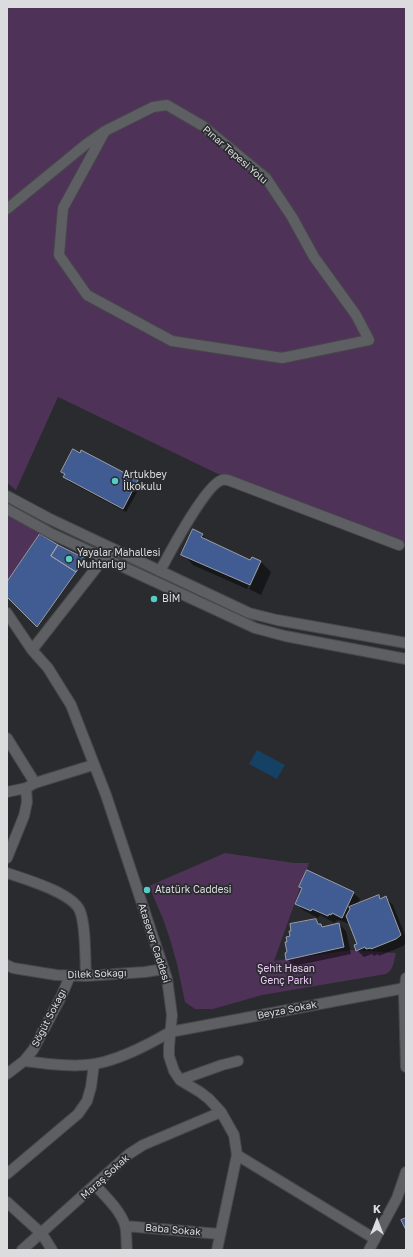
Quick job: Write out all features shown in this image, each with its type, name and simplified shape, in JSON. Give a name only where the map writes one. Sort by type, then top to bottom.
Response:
[{"type":"street","name":"Pınar Tepesi Yolu","points":[[7,209],[85,145],[105,131],[153,107],[167,105],[203,126],[266,178],[292,217],[314,257],[356,315],[369,340],[282,358],[172,341],[87,295],[60,255],[63,208],[105,131]]},
{"type":"street","points":[[160,571],[179,534],[199,504],[212,487],[221,480],[228,480],[399,545]]},
{"type":"street","points":[[7,496],[111,549],[249,612],[277,620],[406,643]]},
{"type":"street","points":[[7,509],[52,534],[255,628],[290,637],[406,659]]},
{"type":"street","points":[[32,650],[111,549]]},
{"type":"street","name":"Atasever Caddesi","points":[[7,613],[32,650],[48,668],[71,705],[106,795],[164,968],[170,996],[172,1015],[169,1056],[174,1071],[180,1080]]},
{"type":"street","points":[[7,738],[30,786],[24,816],[7,858]]},
{"type":"street","points":[[7,792],[94,765]]},
{"type":"street","points":[[7,872],[58,892],[77,905],[83,923],[86,976]]},
{"type":"street","points":[[7,977],[10,967]]},
{"type":"street","name":"Dilek Sokağı","points":[[10,967],[70,976],[145,972],[164,968]]},
{"type":"street","name":"Söğüt Sokağı","points":[[7,1074],[24,1061],[40,1040],[70,976]]},
{"type":"street","points":[[405,982],[404,1010],[406,1067]]},
{"type":"street","name":"Beyza Sokak","points":[[24,1061],[60,1065],[94,1064],[140,1048],[170,1032],[405,982]]},
{"type":"street","points":[[180,1080],[222,1064],[238,1061]]},
{"type":"street","points":[[7,1174],[78,1114],[86,1101],[91,1087],[94,1064]]},
{"type":"street","points":[[180,1080],[210,1099],[221,1112],[234,1135],[237,1155],[217,1250]]},
{"type":"street","name":"Maraş Sokak","points":[[22,1250],[42,1234],[129,1154],[143,1146],[221,1112]]},
{"type":"street","points":[[237,1155],[375,1239]]},
{"type":"street","points":[[370,1250],[397,1198],[406,1172]]},
{"type":"street","points":[[95,1185],[116,1209],[126,1226],[127,1250]]},
{"type":"street","points":[[7,1202],[42,1234],[52,1250]]},
{"type":"street","name":"Baba Sokak","points":[[126,1226],[220,1234]]},
{"type":"green space","points":[[7,7],[406,7],[406,543],[216,473],[58,397],[16,490],[7,483]]},
{"type":"green space","points":[[7,515],[40,534],[7,582]]},
{"type":"green space","name":"Şehit Hasan Genç Parkı","points":[[225,853],[294,863],[309,863],[274,961],[351,950],[396,953],[391,970],[386,974],[262,995],[213,1009],[195,1009],[185,1002],[170,939],[149,886]]},
{"type":"water","points":[[257,750],[285,765],[277,779],[249,764]]},
{"type":"building","points":[[73,449],[80,453],[81,450],[138,480],[123,509],[63,477],[65,474],[61,472]]},
{"type":"building","points":[[193,529],[203,534],[201,537],[250,560],[252,557],[261,561],[250,585],[181,555]]},
{"type":"building","points":[[40,534],[58,545],[51,556],[76,572],[37,627],[7,597],[7,582]]},
{"type":"building","name":"Yayalar Mahallesi Muhtarlığı","points":[[58,545],[84,558],[84,561],[76,572],[51,556]]},
{"type":"building","points":[[307,870],[354,892],[342,918],[332,913],[328,916],[312,909],[311,911],[295,904],[302,888],[299,887]]},
{"type":"building","points":[[379,895],[380,899],[386,896],[401,935],[396,939],[371,949],[366,949],[365,947],[356,951],[354,945],[357,944],[346,916],[350,909],[349,907]]},
{"type":"building","points":[[316,919],[318,924],[321,924],[322,927],[339,923],[344,947],[286,960],[285,953],[287,952],[285,942],[287,942],[286,937],[290,936],[290,924]]},
{"type":"building","points":[[406,1218],[406,1230],[401,1220]]},
{"type":"place","name":"Artukbey İlkokulu","points":[[115,481]]},
{"type":"place","name":"Yayalar Mahallesi Muhtarlığı","points":[[69,559]]},
{"type":"place","name":"BİM","points":[[154,599]]},
{"type":"place","name":"Atatürk Caddesi̇","points":[[147,890]]}]
